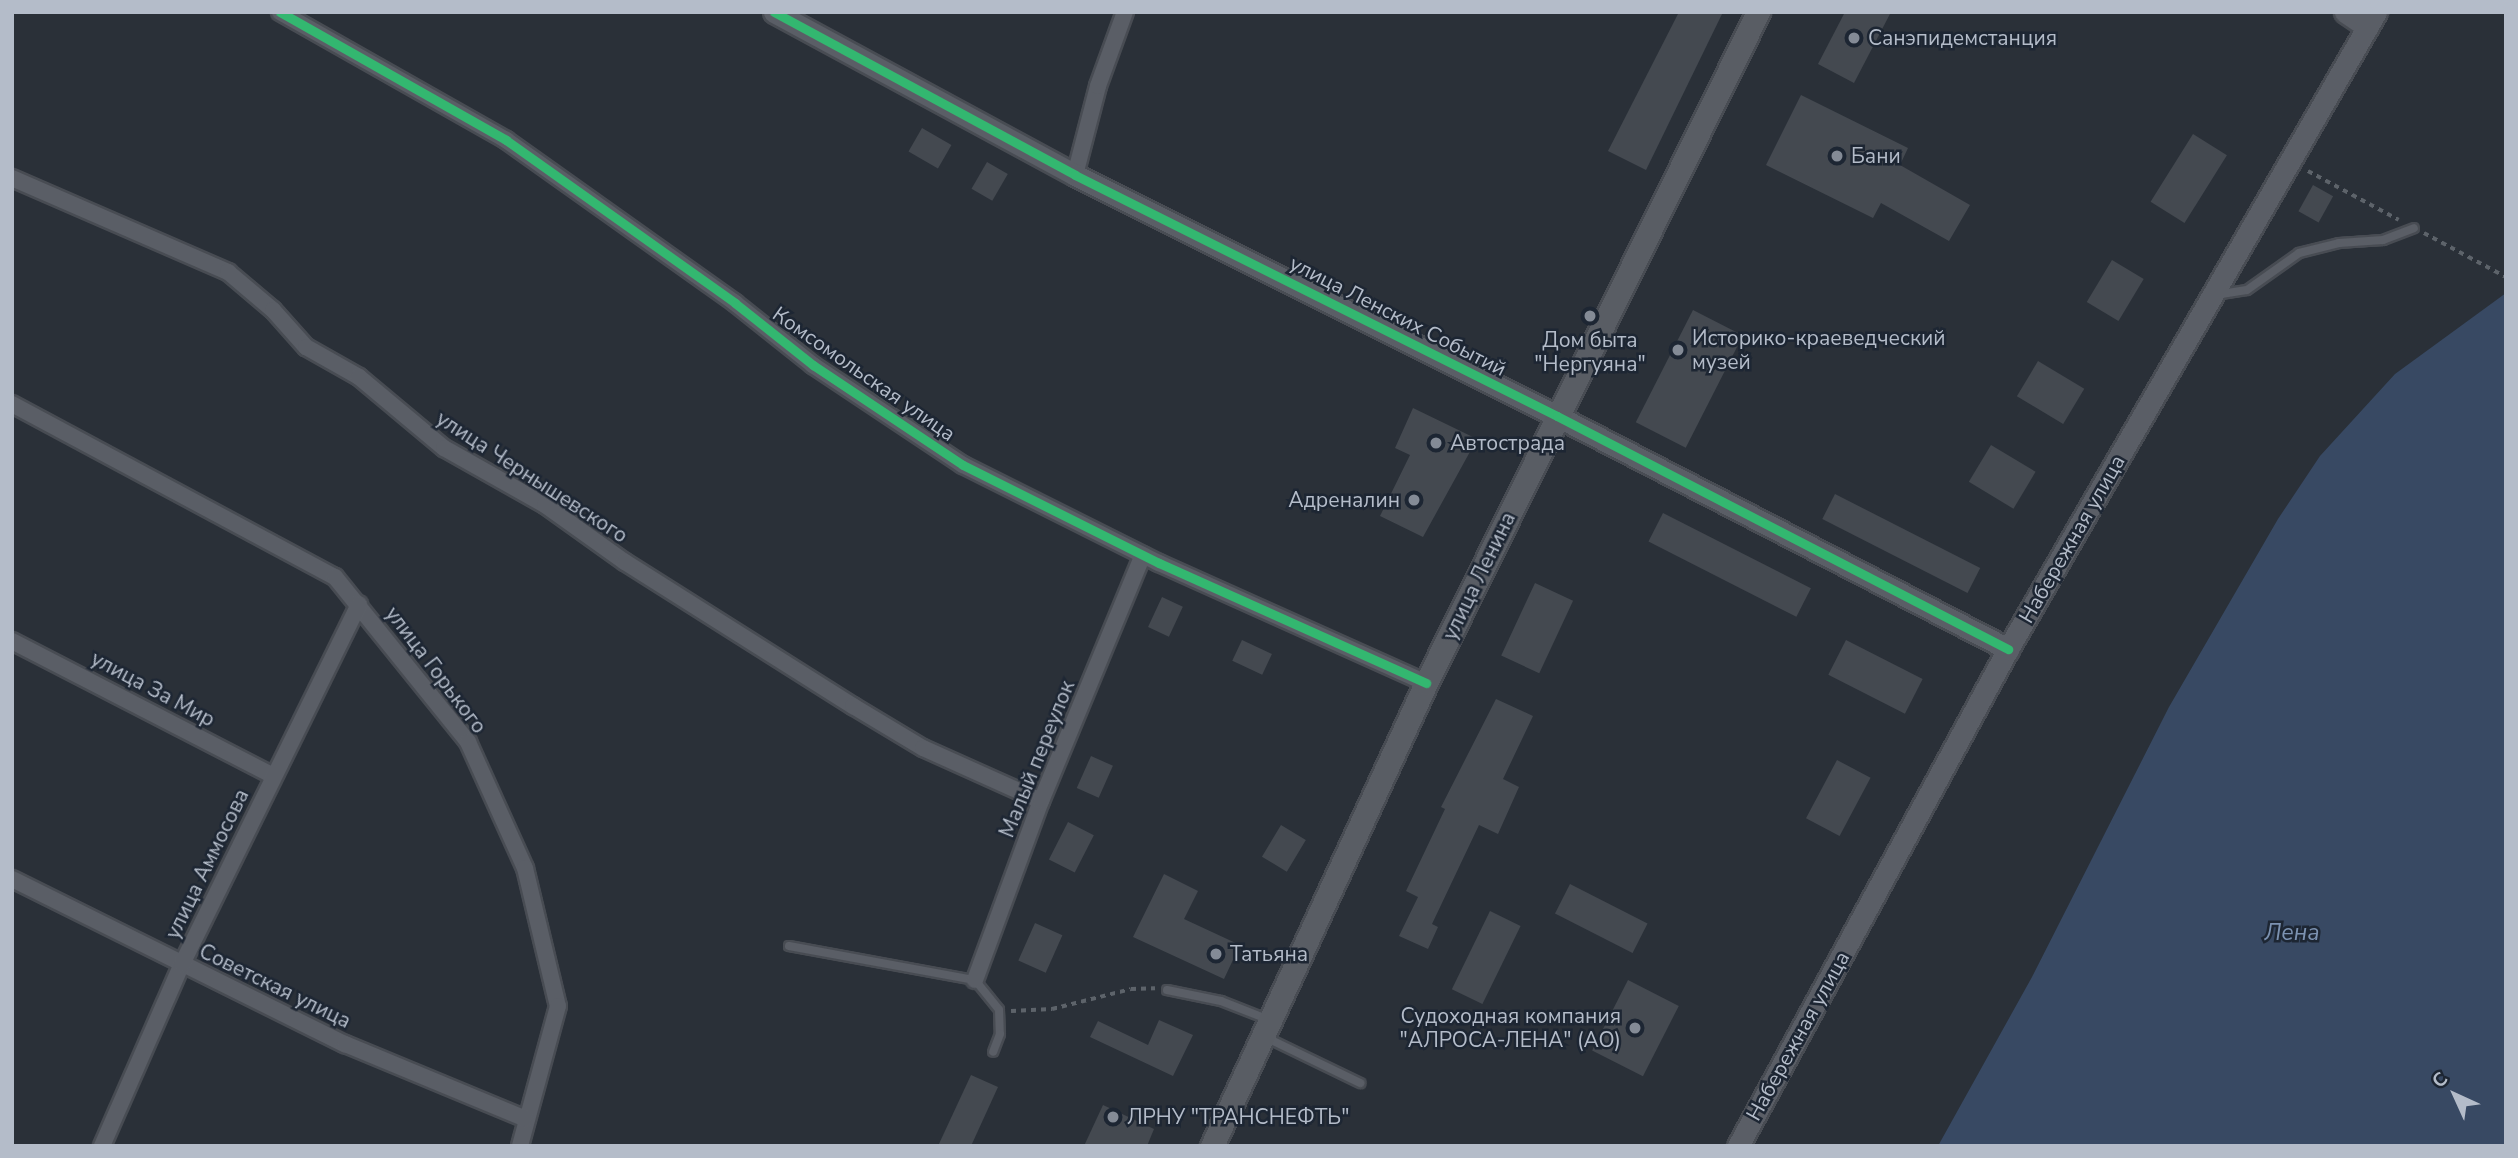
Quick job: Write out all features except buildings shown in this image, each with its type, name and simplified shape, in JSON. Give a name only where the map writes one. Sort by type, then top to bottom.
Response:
[{"type":"main road","name":"улица Ленина","points":[[1212,1146],[1426,683],[1758,12]]},
{"type":"street","name":"Комсомольская улица","points":[[280,12],[506,140],[736,303],[813,365],[963,465],[1143,555],[1426,683]]},
{"type":"street","name":"улица Ленских Событий","points":[[774,12],[1075,175],[1557,416],[2008,649]]},
{"type":"street","points":[[1075,175],[1098,86],[1125,12]]},
{"type":"street","points":[[2346,12],[2371,20]]},
{"type":"street","name":"Набережная улица","points":[[1738,1146],[2008,649],[2371,20]]},
{"type":"street","name":"улица Чернышевского","points":[[12,178],[228,272],[273,310],[306,347],[359,377],[444,448],[545,505],[625,562],[923,748],[1041,801]]},
{"type":"street","name":"улица Горького","points":[[12,404],[335,577],[468,742],[525,868],[558,1006],[524,1118],[520,1146]]},
{"type":"street","name":"Малый переулок","points":[[975,980],[1041,801],[1143,555]]},
{"type":"street","name":"улица Аммосова","points":[[102,1146],[182,964],[359,604]]},
{"type":"street","name":"улица За Мир","points":[[12,641],[273,776]]},
{"type":"street","name":"Советская улица","points":[[12,879],[345,1044],[524,1118]]},
{"type":"lane","points":[[2212,295],[2247,290],[2299,253],[2339,243],[2383,240],[2414,228]]},
{"type":"lane","points":[[789,946],[975,980],[999,1010],[1000,1034],[993,1052]]},
{"type":"lane","points":[[1167,990],[1231,1004],[1266,1028],[1360,1083]]},
{"type":"path","points":[[2302,182],[2315,160]]},
{"type":"path","points":[[2308,171],[2506,277]]},
{"type":"path","points":[[999,1010],[1045,1010],[1131,989],[1167,990]]},
{"type":"water","name":"Лена","points":[[2506,293],[2506,1146],[1938,1146],[2032,977],[2169,707],[2278,519],[2320,456],[2395,374]]},
{"type":"cycle path","points":[[280,12],[506,140],[735,303],[813,365],[963,465],[1159,563],[1426,683]]},
{"type":"cycle path","points":[[774,12],[1075,175],[1557,416],[2008,649]]},
{"type":"place","name":"Санэпидемстанция","points":[[1854,38]]},
{"type":"place","name":"Бани","points":[[1837,156]]},
{"type":"place","name":"Дом быта \"Нергуяна\"","points":[[1590,316]]},
{"type":"place","name":"Историко-краеведческий музей","points":[[1678,350]]},
{"type":"place","name":"Автострада","points":[[1436,443]]},
{"type":"place","name":"Адреналин","points":[[1414,500]]},
{"type":"place","name":"Татьяна","points":[[1216,954]]},
{"type":"place","name":"Судоходная компания \"АЛРОСА-ЛЕНА\" (АО)","points":[[1635,1028]]},
{"type":"place","name":"ЛРНУ \"ТРАНСНЕФТЬ\"","points":[[1113,1117]]}]
